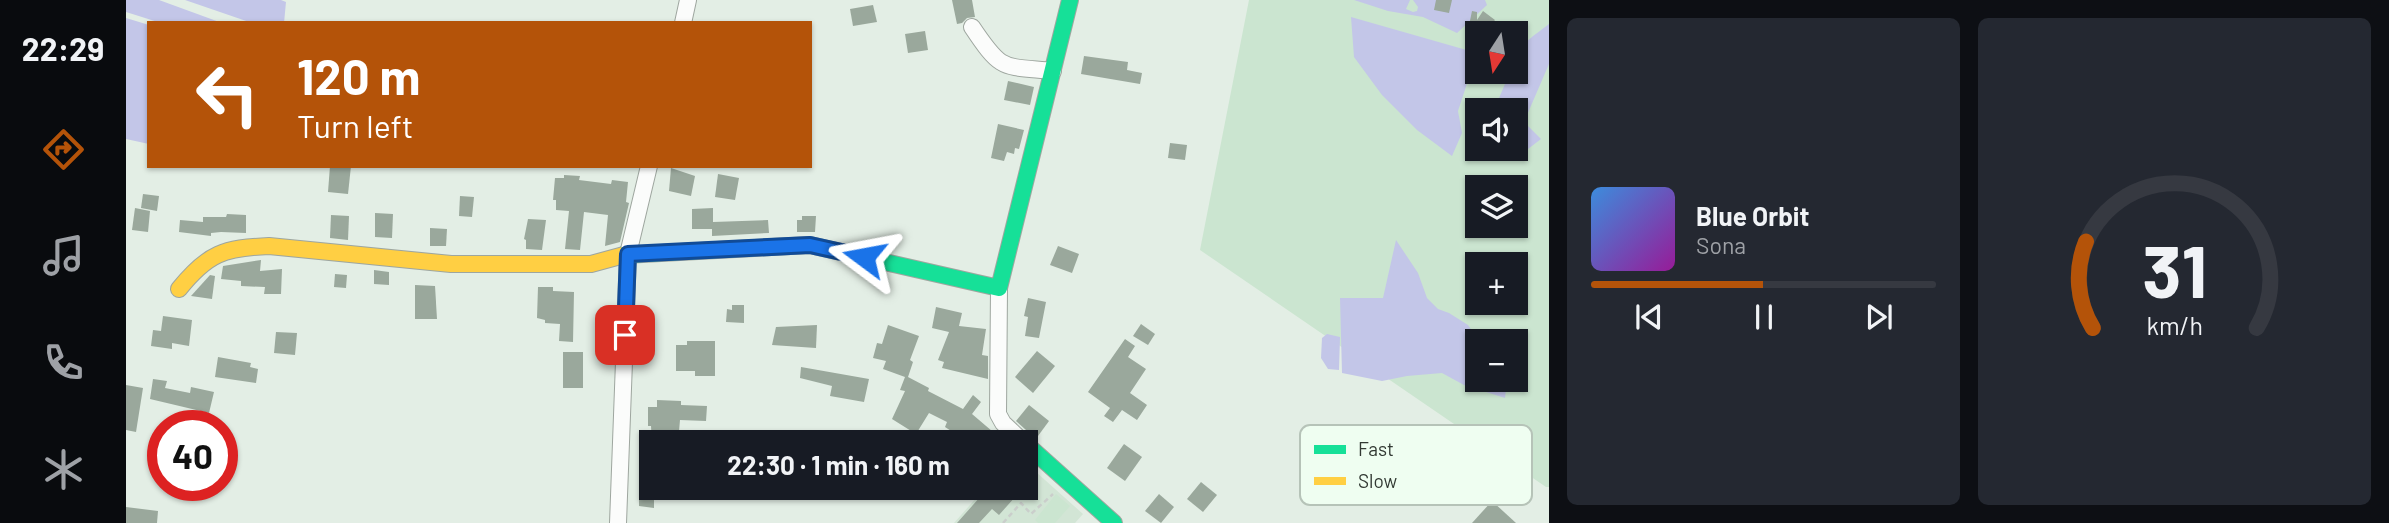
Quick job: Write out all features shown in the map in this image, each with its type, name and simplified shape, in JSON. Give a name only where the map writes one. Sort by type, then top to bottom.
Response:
[{"type":"street","points":[[683,21],[688,0]]},
{"type":"street","points":[[1010,430],[998,414],[999,288],[1070,0]]},
{"type":"street","points":[[972,27],[996,60],[1006,66],[1053,71]]},
{"type":"street","points":[[618,523],[628,254],[649,168]]},
{"type":"street","points":[[179,289],[198,265],[217,251],[242,247],[269,246],[451,264],[591,264],[628,254],[810,245],[999,288]]},
{"type":"street","points":[[1038,455],[1114,523]]},
{"type":"path","points":[[1003,523],[1021,503],[1031,514],[1066,482]]},
{"type":"shaded area","points":[[1249,0],[1549,0],[1549,487],[1532,477],[1532,425],[1455,425],[1200,250]]},
{"type":"shaded area","points":[[1038,474],[1083,514],[1075,523],[954,523],[974,500],[1038,500]]},
{"type":"shaded area","points":[[1056,494],[1070,506],[1055,523],[1038,523],[1035,520]]},
{"type":"water","points":[[126,0],[159,0],[217,21],[155,21],[126,12]]},
{"type":"water","points":[[185,0],[286,2],[284,21],[246,21]]},
{"type":"water","points":[[1354,0],[1410,0],[1406,9],[1413,12],[1417,11],[1418,7],[1413,0],[1485,0],[1487,5],[1470,21],[1465,21],[1465,26],[1457,33],[1423,17],[1388,11]]},
{"type":"water","points":[[1351,17],[1465,50],[1467,84],[1458,111],[1462,133],[1452,156],[1417,130],[1382,95],[1354,57]]},
{"type":"water","points":[[126,18],[147,24],[147,144],[126,139]]},
{"type":"water","points":[[1549,24],[1549,64],[1528,113],[1528,98],[1499,98],[1505,84],[1528,84],[1530,39]]},
{"type":"water","points":[[1528,126],[1541,139],[1528,149]]},
{"type":"water","points":[[1396,240],[1418,273],[1427,298],[1438,309],[1449,313],[1471,329],[1465,329],[1465,385],[1442,373],[1382,381],[1342,373],[1340,298],[1383,298]]},
{"type":"water","points":[[1327,334],[1340,337],[1339,370],[1328,369],[1321,358],[1322,338]]},
{"type":"water","points":[[1486,392],[1506,392],[1505,398]]},
{"type":"building","points":[[952,0],[972,0],[975,17],[957,24]]},
{"type":"building","points":[[1436,0],[1452,0],[1449,13],[1434,10]]},
{"type":"building","points":[[873,5],[877,22],[853,26],[850,9]]},
{"type":"building","points":[[1472,11],[1477,12],[1477,20],[1483,11],[1495,20],[1494,21],[1470,21]]},
{"type":"building","points":[[925,31],[928,50],[908,53],[905,34]]},
{"type":"building","points":[[1084,56],[1128,62],[1127,70],[1142,73],[1140,84],[1081,74]]},
{"type":"building","points":[[1008,81],[1034,87],[1030,105],[1004,100]]},
{"type":"building","points":[[998,124],[1024,130],[1019,149],[1015,148],[1014,154],[1007,152],[1004,161],[991,158]]},
{"type":"building","points":[[1170,143],[1187,145],[1185,160],[1168,158]]},
{"type":"building","points":[[330,168],[351,168],[348,194],[328,192]]},
{"type":"building","points":[[671,168],[695,176],[691,196],[669,191]]},
{"type":"building","points":[[718,174],[739,178],[735,200],[715,197]]},
{"type":"building","points":[[564,175],[611,184],[612,180],[628,182],[626,202],[629,203],[620,242],[605,246],[608,215],[584,212],[580,250],[565,249],[569,211],[556,210],[556,200],[553,200],[555,178],[564,178]]},
{"type":"building","points":[[143,194],[159,196],[157,211],[141,208]]},
{"type":"building","points":[[460,196],[474,197],[472,217],[459,216]]},
{"type":"building","points":[[135,208],[150,211],[148,232],[132,230]]},
{"type":"building","points":[[713,208],[713,222],[768,220],[769,233],[712,236],[712,229],[692,229],[692,209]]},
{"type":"building","points":[[375,213],[393,214],[392,238],[375,237]]},
{"type":"building","points":[[227,214],[246,215],[246,233],[221,232],[211,233],[211,236],[179,232],[180,220],[203,222],[203,217],[226,217]]},
{"type":"building","points":[[331,215],[349,216],[348,240],[330,238]]},
{"type":"building","points":[[802,216],[816,216],[815,232],[797,232],[797,220],[802,220]]},
{"type":"building","points":[[528,219],[546,220],[542,250],[526,249],[524,239]]},
{"type":"building","points":[[430,228],[447,229],[446,246],[430,246]]},
{"type":"building","points":[[1058,246],[1079,254],[1072,273],[1050,265]]},
{"type":"building","points":[[261,260],[260,271],[282,269],[281,294],[264,294],[265,287],[241,286],[241,281],[221,279],[223,266]]},
{"type":"building","points":[[374,270],[389,272],[389,285],[374,284]]},
{"type":"building","points":[[335,274],[347,275],[346,288],[334,287]]},
{"type":"building","points":[[210,275],[215,276],[212,299],[191,296]]},
{"type":"building","points":[[415,285],[435,286],[437,319],[415,319]]},
{"type":"building","points":[[538,287],[574,292],[573,342],[559,341],[560,324],[545,323],[545,320],[537,318]]},
{"type":"building","points":[[1028,298],[1046,302],[1039,338],[1025,336],[1028,317],[1024,316]]},
{"type":"building","points":[[732,305],[744,305],[744,323],[726,322],[727,309],[732,310]]},
{"type":"building","points":[[936,307],[962,313],[959,326],[986,329],[982,355],[988,356],[988,379],[942,368],[944,362],[938,360],[949,332],[932,328]]},
{"type":"building","points":[[163,316],[192,320],[189,346],[172,343],[172,349],[151,346],[153,330],[161,331]]},
{"type":"building","points":[[1141,324],[1155,334],[1148,345],[1133,336]]},
{"type":"building","points":[[817,325],[816,348],[772,345],[776,327]]},
{"type":"building","points":[[888,325],[919,336],[910,360],[913,362],[908,377],[963,409],[973,395],[981,402],[972,414],[991,430],[950,430],[945,427],[947,422],[929,413],[918,430],[910,430],[892,419],[905,391],[900,390],[905,377],[883,369],[886,361],[873,358],[877,343],[882,344]]},
{"type":"building","points":[[276,332],[297,333],[295,355],[274,353]]},
{"type":"building","points":[[1125,339],[1135,346],[1128,357],[1146,369],[1130,393],[1147,405],[1137,420],[1122,410],[1113,422],[1104,416],[1110,408],[1088,392]]},
{"type":"building","points":[[687,341],[715,341],[715,376],[695,376],[695,371],[676,371],[676,345],[687,345]]},
{"type":"building","points":[[1037,351],[1055,366],[1033,393],[1015,377]]},
{"type":"building","points":[[563,352],[583,352],[583,388],[563,388]]},
{"type":"building","points":[[218,357],[251,363],[250,367],[258,369],[256,383],[215,377]]},
{"type":"building","points":[[801,367],[869,379],[864,402],[830,396],[832,386],[800,378]]},
{"type":"building","points":[[153,379],[167,381],[165,388],[190,393],[191,387],[214,392],[210,410],[196,410],[150,399]]},
{"type":"building","points":[[126,385],[143,388],[136,432],[126,430]]},
{"type":"building","points":[[657,400],[681,401],[681,405],[707,406],[706,421],[680,420],[679,430],[651,430],[651,426],[648,426],[648,407],[657,407]]},
{"type":"building","points":[[1029,405],[1049,421],[1038,436],[1038,430],[1026,430],[1016,421]]},
{"type":"building","points":[[1124,444],[1142,457],[1125,481],[1107,468]]},
{"type":"building","points":[[1201,482],[1217,495],[1203,512],[1187,499]]},
{"type":"building","points":[[1159,494],[1174,507],[1161,523],[1145,511]]},
{"type":"building","points":[[639,500],[654,500],[654,508],[639,506]]},
{"type":"building","points":[[977,500],[1012,500],[999,515],[992,509],[979,523],[957,523]]},
{"type":"building","points":[[1488,505],[1496,505],[1516,523],[1472,523]]},
{"type":"building","points":[[126,507],[158,511],[157,523],[126,523]]},
{"type":"traffic: fast","points":[[624,255],[810,245],[999,288],[1070,0]]},
{"type":"traffic: fast","points":[[1038,455],[1114,523]]},
{"type":"traffic: slow","points":[[179,289],[208,260],[228,251],[253,247],[269,246],[451,264],[591,264],[624,255]]},
{"type":"route","points":[[625,335],[628,254],[810,245],[864,257]]}]
